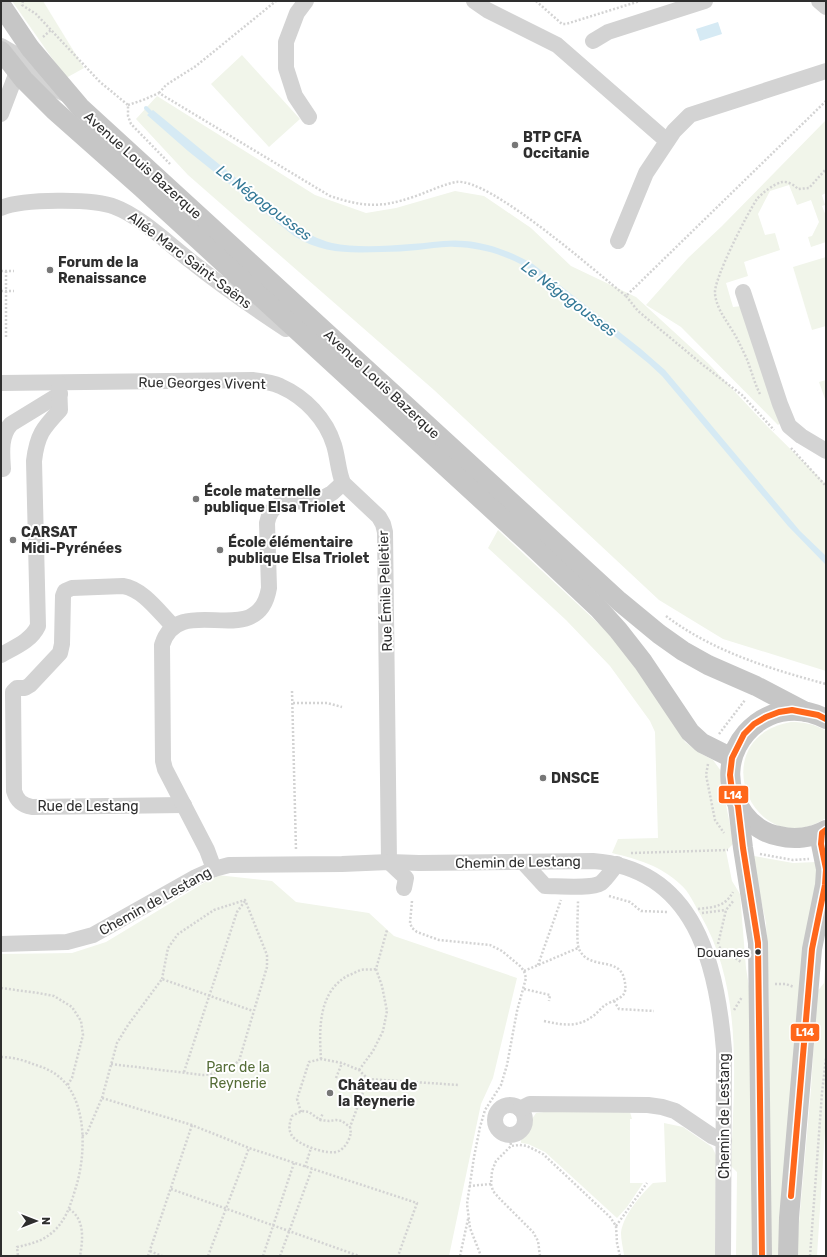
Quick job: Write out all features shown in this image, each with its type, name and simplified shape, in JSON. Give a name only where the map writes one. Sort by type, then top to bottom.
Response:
[{"type":"main road","name":"Avenue Louis Bazerque","points":[[1,5],[8,32],[30,48],[80,107],[619,602],[683,651],[708,665],[756,686],[806,712]]},
{"type":"main road","name":"Avenue Louis Bazerque","points":[[1,51],[38,96],[142,188],[320,353],[525,539],[599,609],[618,630],[643,662],[690,732],[702,743],[732,758]]},
{"type":"main road","points":[[824,831],[804,838],[789,838],[773,835],[759,829],[747,819],[738,806],[732,791],[730,775],[732,758],[737,746],[744,734],[760,720],[779,712],[792,710],[818,715],[826,719]]},
{"type":"main road","points":[[738,806],[742,848],[758,943],[762,1256]]},
{"type":"main road","points":[[788,1256],[789,1218],[825,885],[821,844],[824,831]]},
{"type":"street","points":[[306,1],[297,13],[286,42],[286,68],[295,96],[309,117]]},
{"type":"street","points":[[474,1],[487,10],[557,45],[667,141]]},
{"type":"street","points":[[593,41],[608,32],[705,1]]},
{"type":"street","points":[[819,1],[826,7]]},
{"type":"street","points":[[1,46],[20,57],[44,83],[70,96]]},
{"type":"street","points":[[618,241],[646,173],[674,131],[690,116],[826,71]]},
{"type":"street","points":[[1,114],[18,72]]},
{"type":"street","name":"Allée Marc Saint-Saëns","points":[[1,208],[6,205],[24,202],[81,201],[100,202],[116,207],[133,216],[225,288],[320,353]]},
{"type":"street","points":[[742,292],[780,404],[789,426],[801,436],[826,451]]},
{"type":"street","name":"Rue Georges Vivent","points":[[1,383],[60,389],[253,380],[279,385],[301,398],[320,417],[330,434],[340,477],[343,483]]},
{"type":"street","points":[[2,469],[2,442],[7,428],[60,389]]},
{"type":"street","points":[[1,655],[29,639],[34,634],[38,626],[34,461],[40,433],[60,410],[60,389]]},
{"type":"street","points":[[214,868],[208,850],[166,774],[164,761],[162,644],[168,631],[180,622],[187,620],[244,619],[258,612],[264,605],[267,598],[267,523],[272,509],[280,503],[316,502],[321,500],[343,483]]},
{"type":"street","name":"Rue Émile Pelletier","points":[[343,483],[379,517],[385,532],[389,862]]},
{"type":"street","name":"Rue de Lestang","points":[[173,626],[138,591],[131,587],[72,588],[65,591],[63,596],[62,644],[60,652],[30,685],[25,688],[16,688],[13,692],[14,791],[19,802],[25,806],[32,807],[184,805]]},
{"type":"street","name":"Chemin de Lestang","points":[[1,944],[67,942],[93,935],[214,868],[229,865],[389,862],[593,861],[617,864],[633,869],[647,877],[675,898],[684,909],[696,929],[715,982],[722,1021],[724,1050],[723,1256]]},
{"type":"street","points":[[389,862],[406,878],[408,892]]},
{"type":"street","points":[[523,862],[545,886],[592,886],[600,883],[617,864]]},
{"type":"street","points":[[520,1109],[530,1104],[653,1106],[675,1111],[712,1136],[724,1140]]},
{"type":"street","points":[[510,1105],[520,1109],[524,1114],[524,1123],[521,1130],[515,1134],[510,1141],[496,1127],[495,1120],[497,1112],[502,1107],[510,1105]]},
{"type":"path","points":[[23,1],[22,5],[36,14],[100,82],[128,105]]},
{"type":"path","points":[[128,105],[159,93],[166,85],[196,66],[276,1]]},
{"type":"path","points":[[536,1],[562,24],[566,24],[640,1]]},
{"type":"path","points":[[159,93],[330,196],[351,203],[370,206],[393,203],[435,188],[458,182],[474,185],[528,217],[626,296],[638,311],[742,395],[779,435]]},
{"type":"path","points":[[626,296],[826,101]]},
{"type":"path","points":[[128,105],[128,116],[131,124],[174,168]]},
{"type":"path","points":[[1,271],[14,271]]},
{"type":"path","points":[[6,271],[6,337]]},
{"type":"path","points":[[1,291],[14,291]]},
{"type":"path","points":[[789,446],[826,486]]},
{"type":"path","points":[[661,612],[674,622],[718,648],[766,666],[826,684]]},
{"type":"path","points":[[292,691],[297,864]]},
{"type":"path","points":[[293,703],[327,702],[342,707]]},
{"type":"path","points":[[617,864],[623,853],[735,850]]},
{"type":"path","points":[[754,852],[822,866]]},
{"type":"path","points":[[544,1021],[562,1025],[578,1024],[587,1021],[606,1004],[622,998],[625,992],[622,971],[617,967],[596,963],[589,960],[578,948],[572,886]]},
{"type":"path","points":[[538,966],[572,886]]},
{"type":"path","points":[[726,910],[698,913],[695,909],[719,906],[733,893],[735,886]]},
{"type":"path","points":[[408,892],[410,923],[412,928],[417,932],[439,940],[490,945],[502,951],[520,966],[524,971],[526,978],[517,1011],[507,1065],[501,1085],[485,1110],[480,1127],[467,1204],[468,1218],[474,1240],[481,1256]]},
{"type":"path","points":[[604,896],[611,896],[630,902],[641,911],[672,912]]},
{"type":"path","points":[[735,899],[726,910],[718,946],[744,964]]},
{"type":"path","points":[[82,1136],[87,1133],[102,1098],[117,1043],[128,1025],[162,979],[168,948],[178,934],[214,910],[245,900]]},
{"type":"path","points":[[184,1072],[237,912],[245,900]]},
{"type":"path","points":[[111,1064],[204,1075],[214,1074],[234,1065],[239,1061],[267,967],[267,956],[245,900]]},
{"type":"path","points":[[359,1070],[373,1051],[383,1031],[387,1011],[382,986],[376,969],[387,930]]},
{"type":"path","points":[[524,971],[578,948]]},
{"type":"path","points":[[321,1058],[320,1035],[322,1012],[335,984],[359,970],[376,969]]},
{"type":"path","points":[[162,979],[253,1011]]},
{"type":"path","points":[[771,984],[786,984],[791,987],[800,987]]},
{"type":"path","points":[[1,988],[54,996],[72,1007],[75,1011],[81,1021],[83,1035],[72,1078],[67,1086]]},
{"type":"path","points":[[524,989],[550,995],[549,1001]]},
{"type":"path","points":[[722,1021],[733,1012],[743,995]]},
{"type":"path","points":[[614,1001],[619,1009],[654,1011]]},
{"type":"path","points":[[1,1057],[10,1057],[45,1068],[58,1076],[76,1100],[80,1116],[82,1136],[80,1172],[69,1209],[64,1219],[55,1230],[46,1237],[33,1244],[17,1247],[18,1256]]},
{"type":"path","points":[[301,1112],[297,1099],[310,1062],[321,1058],[342,1063],[359,1070],[368,1080],[459,1085]]},
{"type":"path","points":[[810,1256],[826,1058]]},
{"type":"path","points":[[336,1078],[342,1063]]},
{"type":"path","points":[[350,1127],[342,1121],[320,1120],[308,1112],[301,1112],[292,1116],[289,1125],[291,1134],[295,1140],[311,1148],[328,1152],[339,1151],[347,1144],[351,1133],[350,1127],[368,1080]]},
{"type":"path","points":[[102,1098],[192,1125],[249,1148],[417,1203],[398,1256]]},
{"type":"path","points":[[320,1120],[323,1113]]},
{"type":"path","points":[[148,1256],[192,1125]]},
{"type":"path","points":[[540,1256],[538,1241],[533,1232],[500,1199],[493,1190],[491,1184],[492,1171],[496,1161],[510,1141],[519,1145],[527,1146],[543,1154],[610,1217],[616,1226],[617,1243],[620,1256]]},
{"type":"path","points":[[208,1256],[249,1148]]},
{"type":"path","points":[[304,1166],[311,1148]]},
{"type":"path","points":[[262,1256],[294,1163]]},
{"type":"path","points":[[280,1256],[312,1169]]},
{"type":"path","points":[[616,1226],[647,1183]]},
{"type":"path","points":[[470,1186],[491,1184]]},
{"type":"path","points":[[171,1189],[359,1256]]},
{"type":"path","points":[[69,1209],[75,1212],[81,1228],[82,1243],[80,1256]]},
{"type":"path","points":[[460,1256],[468,1218]]},
{"type":"path","points":[[150,1251],[162,1256]]},
{"type":"green space","points":[[12,1],[43,1],[84,68],[66,78]]},
{"type":"green space","points":[[242,55],[300,119],[269,147],[211,84]]},
{"type":"green space","points":[[157,96],[315,195],[366,213],[396,208],[455,191],[484,196],[531,228],[571,266],[636,297],[709,364],[768,427],[826,484],[826,671],[723,639],[659,600],[434,390],[188,175],[136,119]]},
{"type":"green space","points":[[826,120],[826,193],[822,195],[825,205],[822,206],[826,216],[826,242],[811,247],[808,237],[812,236],[819,222],[811,200],[797,205],[789,185],[770,191],[758,214],[765,235],[775,233],[780,250],[744,262],[748,276],[726,283],[733,307],[742,306],[781,422],[778,425],[681,327],[646,305],[688,258],[722,226]]},
{"type":"green space","points":[[826,257],[826,326],[812,330],[793,267]]},
{"type":"green space","points":[[826,380],[826,399],[825,399],[819,382]]},
{"type":"green space","points":[[498,530],[613,637],[677,726],[685,742],[713,760],[721,771],[721,782],[734,843],[726,851],[732,881],[740,894],[746,968],[751,999],[752,1256],[736,1256],[737,1172],[731,1166],[734,1101],[733,1037],[730,1005],[724,973],[714,943],[691,898],[680,884],[665,872],[657,868],[612,853],[618,839],[658,838],[655,732],[650,721],[610,666],[566,620],[488,548]]},
{"type":"green space","points":[[791,722],[809,724],[826,731],[826,818],[800,828],[777,825],[759,812],[747,794],[743,772],[748,750],[764,733]]},
{"type":"green space","points":[[754,856],[793,863],[816,862],[819,874],[782,1256],[769,1256],[769,1002],[766,923],[756,877]]},
{"type":"green space","name":"Parc de la Reynerie","points":[[217,875],[272,881],[296,902],[369,913],[394,936],[517,978],[493,1078],[481,1104],[449,1256],[1,1256],[1,954],[72,953],[106,942]]},
{"type":"green space","points":[[826,956],[826,1115],[817,1256],[796,1256],[811,1089],[817,992],[824,983]]},
{"type":"green space","points":[[630,1112],[632,1119],[630,1119],[630,1183],[643,1183],[627,1207],[617,1218],[545,1152],[528,1144],[521,1143],[521,1140],[530,1129],[532,1119],[536,1113]]},
{"type":"green space","points":[[664,1123],[683,1127],[712,1147],[716,1155],[715,1256],[624,1255],[621,1233],[622,1226],[629,1212],[638,1199],[653,1183],[666,1182]]},
{"type":"water","points":[[718,22],[722,34],[700,41],[696,29]]},
{"type":"water","points":[[153,110],[283,216],[301,229],[321,240],[341,245],[361,246],[418,244],[445,241],[474,242],[500,249],[533,264],[641,349],[665,370],[800,531],[826,556],[826,565],[788,526],[662,376],[648,363],[537,274],[508,258],[477,249],[441,247],[396,252],[347,252],[326,249],[305,242],[294,236],[188,151],[147,115]]},
{"type":"waterway","name":"Le Négogousses","points":[[146,108],[154,116]]},
{"type":"transit line","name":"L14","points":[[762,1256],[758,943],[738,806],[732,791],[730,775],[732,758],[744,734],[754,724],[766,717],[779,712],[792,710],[818,715],[826,719]]},
{"type":"transit line","name":"L14","points":[[826,830],[822,833],[821,844],[826,869]]},
{"type":"transit line","name":"L14","points":[[791,1196],[812,949],[825,885],[826,870]]},
{"type":"place","name":"BTP CFA Occitanie","points":[[515,145]]},
{"type":"place","name":"Forum de la Renaissance","points":[[50,270]]},
{"type":"place","name":"École maternelle publique Elsa Triolet","points":[[196,499]]},
{"type":"place","name":"CARSAT Midi-Pyrénées","points":[[13,540]]},
{"type":"place","name":"École élémentaire publique Elsa Triolet","points":[[220,550]]},
{"type":"place","name":"DNSCE","points":[[543,778]]},
{"type":"place","name":"Douanes","points":[[758,952]]},
{"type":"place","name":"Château de la Reynerie","points":[[330,1093]]}]
